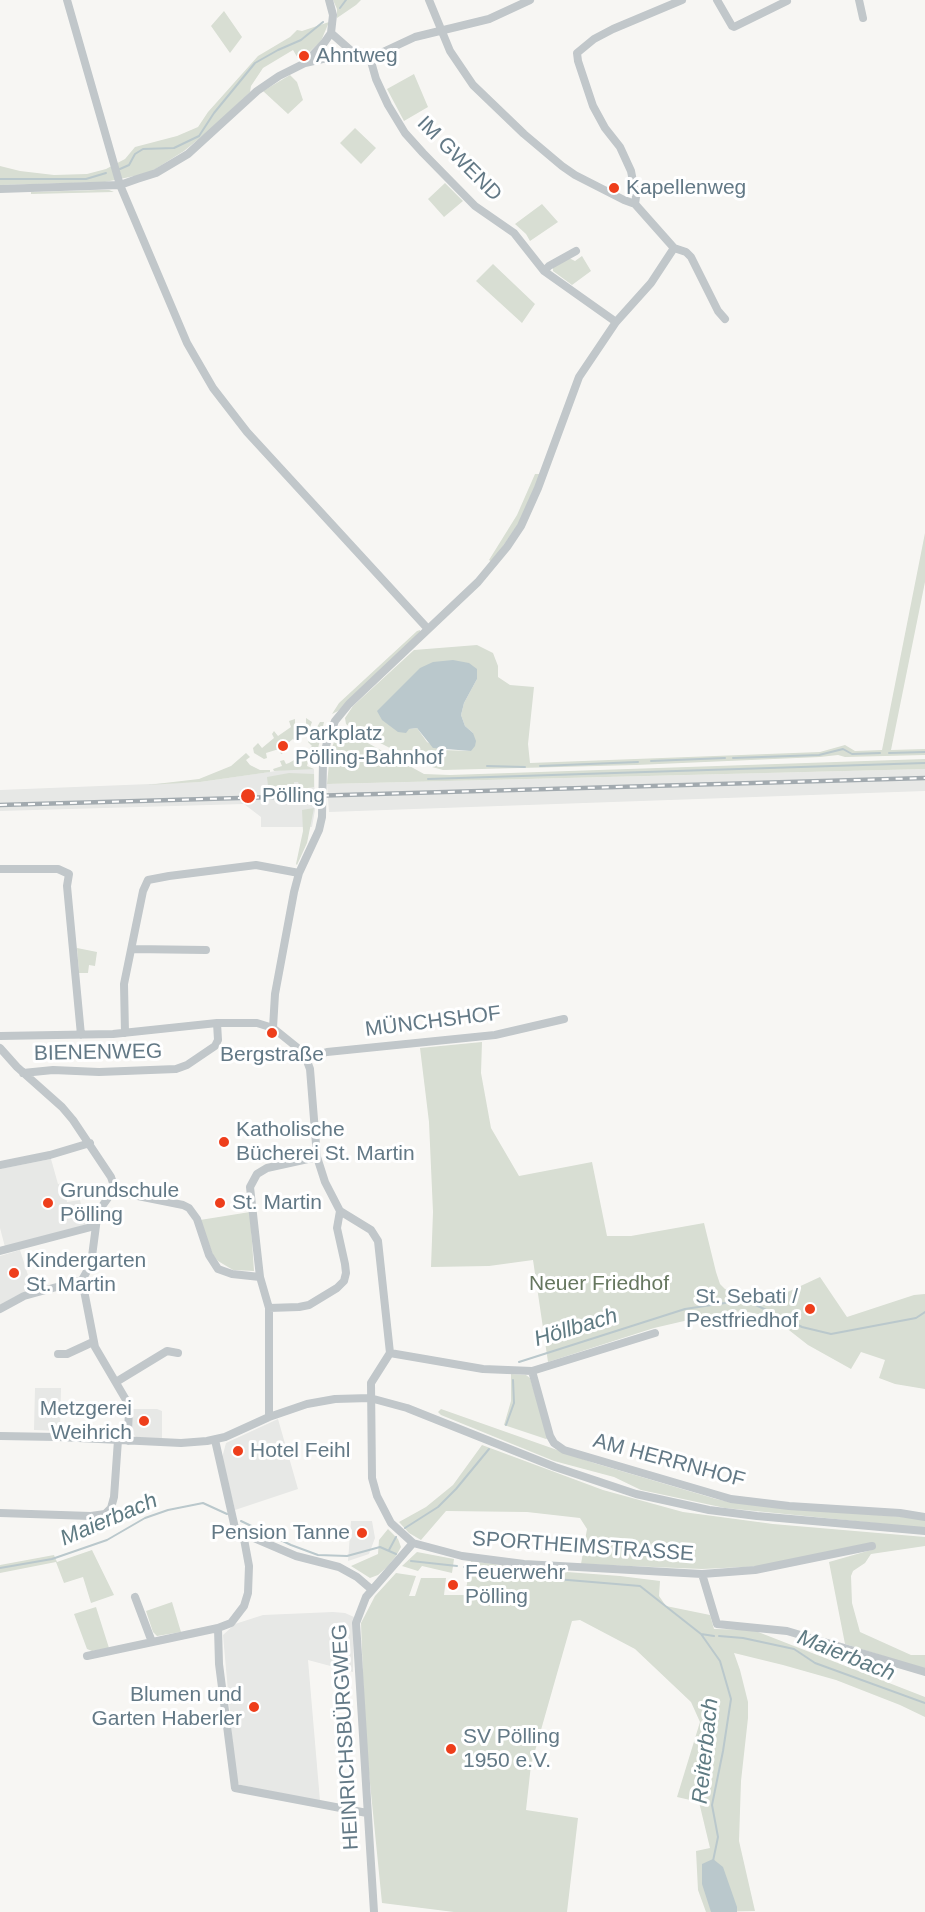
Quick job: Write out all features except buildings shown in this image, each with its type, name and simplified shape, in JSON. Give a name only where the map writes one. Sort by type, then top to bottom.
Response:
[{"type":"street","points":[[67,0],[120,185],[187,343],[213,388],[247,432],[428,629]]},
{"type":"street","points":[[305,63],[331,33],[333,15],[329,0]]},
{"type":"street","points":[[429,0],[450,51],[470,80],[524,134],[575,175],[635,204],[674,248],[691,256],[718,311],[725,320]]},
{"type":"street","points":[[0,189],[120,185],[156,173],[196,148],[257,91],[279,76],[305,63],[356,55],[370,58],[415,37],[489,20],[530,0]]},
{"type":"street","points":[[635,204],[636,197],[631,171],[620,147],[605,128],[593,106],[577,54],[594,39],[613,29],[682,0]]},
{"type":"street","points":[[717,0],[734,27],[787,1]]},
{"type":"street","points":[[859,0],[863,18]]},
{"type":"street","points":[[331,33],[356,55]]},
{"type":"street","name":"IM GWEND","points":[[370,58],[376,79],[388,105],[405,133],[475,206],[514,234],[544,271],[616,322]]},
{"type":"street","points":[[273,1028],[275,994],[283,946],[300,873],[319,830],[322,816],[321,777],[324,751],[333,726],[340,714],[493,566],[521,526],[538,488],[579,377],[616,322],[651,283],[674,248]]},
{"type":"street","points":[[544,271],[576,251]]},
{"type":"street","points":[[125,1033],[124,984],[143,891],[148,880],[256,865],[300,873]]},
{"type":"street","points":[[0,869],[58,868],[69,874],[67,886],[81,1035]]},
{"type":"street","points":[[132,949],[206,950]]},
{"type":"street","name":"MÜNCHSHOF","points":[[306,1058],[327,1052],[495,1035],[564,1019]]},
{"type":"street","points":[[0,1036],[125,1033],[217,1023],[264,1023],[296,1045],[306,1058],[310,1069],[317,1157],[331,1195],[340,1211],[371,1230],[378,1241],[390,1353],[371,1380],[370,1398]]},
{"type":"street","name":"BIENENWEG","points":[[23,1073],[53,1070],[99,1072],[176,1070],[216,1046],[217,1023]]},
{"type":"street","points":[[0,1048],[23,1073],[62,1107],[90,1143],[111,1177],[113,1191],[100,1209],[95,1226],[91,1264],[82,1280],[93,1342],[129,1405],[114,1497],[108,1512],[99,1516],[0,1513]]},
{"type":"street","points":[[0,1165],[50,1155],[90,1143]]},
{"type":"street","points":[[269,1417],[269,1308],[260,1277],[251,1184],[257,1174],[267,1168],[317,1157]]},
{"type":"street","points":[[113,1191],[189,1208],[197,1219],[209,1255],[218,1269],[232,1275],[260,1277]]},
{"type":"street","points":[[269,1308],[299,1308],[309,1305],[337,1288],[344,1281],[345,1264],[337,1228],[340,1211]]},
{"type":"street","points":[[0,1251],[95,1226]]},
{"type":"street","points":[[0,1309],[24,1296],[82,1280]]},
{"type":"street","points":[[390,1353],[483,1369],[532,1371],[655,1333]]},
{"type":"street","points":[[58,1354],[67,1354],[93,1342]]},
{"type":"street","points":[[116,1382],[164,1353],[170,1351],[178,1353]]},
{"type":"street","name":"AM HERRNHOF","points":[[532,1371],[550,1436],[554,1443],[564,1450],[731,1499],[925,1517]]},
{"type":"street","points":[[0,1436],[181,1443],[215,1440],[295,1407],[320,1401],[370,1398],[407,1408],[581,1476],[654,1498],[710,1510],[757,1516],[925,1531]]},
{"type":"street","name":"SPORTHEIMSTRASSE","points":[[370,1398],[370,1461],[373,1485],[391,1523],[413,1543],[462,1556],[524,1564],[702,1574],[754,1570],[872,1546]]},
{"type":"street","points":[[215,1440],[235,1528],[296,1556],[339,1567],[357,1577],[371,1589]]},
{"type":"street","points":[[87,1656],[218,1628],[231,1623],[240,1613],[248,1593],[249,1566],[240,1532]]},
{"type":"street","name":"HEINRICHSBÜRGWEG","points":[[374,1912],[356,1623],[361,1606],[371,1589],[413,1543]]},
{"type":"street","points":[[702,1574],[717,1624],[787,1631],[925,1672]]},
{"type":"street","points":[[135,1597],[152,1642]]},
{"type":"street","points":[[218,1628],[224,1705],[235,1788],[367,1813]]},
{"type":"shaded area","points":[[453,660],[469,663],[477,669],[477,679],[464,703],[461,715],[465,726],[473,733],[476,741],[471,751],[433,748],[417,728],[409,729],[406,733],[398,732],[382,720],[377,711],[420,668],[433,662]]},
{"type":"shaded area","points":[[297,768],[314,769],[315,810],[312,827],[261,827],[261,817],[244,804],[0,811],[0,790],[200,782]]},
{"type":"shaded area","points":[[925,769],[925,791],[329,812],[327,784]]},
{"type":"shaded area","name":"Grundschule Pölling","points":[[51,1159],[58,1184],[63,1183],[67,1202],[80,1200],[86,1226],[5,1247],[0,1228],[0,1169]]},
{"type":"shaded area","name":"Kindergarten St. Martin","points":[[20,1250],[33,1291],[16,1296],[0,1305],[0,1256]]},
{"type":"shaded area","points":[[35,1388],[61,1388],[60,1431],[34,1430]]},
{"type":"shaded area","points":[[132,1409],[162,1411],[162,1439],[136,1437],[133,1434]]},
{"type":"shaded area","points":[[278,1419],[298,1489],[235,1510],[222,1458],[226,1443]]},
{"type":"shaded area","points":[[351,1521],[372,1521],[375,1538],[369,1554],[348,1561]]},
{"type":"shaded area","points":[[345,1613],[354,1617],[353,1672],[308,1660],[320,1801],[240,1785],[236,1781],[223,1635],[235,1624],[263,1615]]},
{"type":"shaded area","points":[[713,1859],[723,1867],[737,1912],[711,1912],[702,1884],[702,1864]]},
{"type":"green space","points":[[333,0],[361,0],[337,18],[337,9]]},
{"type":"green space","points":[[224,11],[242,37],[230,53],[211,26]]},
{"type":"green space","points":[[329,22],[321,41],[306,55],[299,60],[293,50],[263,68],[251,86],[250,92],[211,129],[184,151],[149,173],[105,182],[0,185],[0,166],[54,175],[87,174],[106,169],[125,159],[135,147],[177,136],[198,127],[208,112],[258,56],[290,37],[297,30],[302,31]]},
{"type":"green space","points":[[414,74],[428,107],[404,121],[387,89]]},
{"type":"green space","points":[[290,75],[297,82],[303,100],[288,114],[263,91]]},
{"type":"green space","points":[[355,128],[376,148],[361,164],[340,143]]},
{"type":"green space","points":[[445,183],[463,201],[444,217],[428,199]]},
{"type":"green space","points":[[109,190],[114,192],[31,194],[31,192]]},
{"type":"green space","points":[[542,204],[558,222],[530,241],[515,224]]},
{"type":"green space","points":[[582,256],[591,271],[572,285],[553,271],[553,267],[569,258],[575,261]]},
{"type":"green space","points":[[493,264],[535,304],[522,323],[476,281]]},
{"type":"green space","points":[[535,474],[540,474],[521,520],[492,562],[489,560],[517,515]]},
{"type":"green space","points":[[925,533],[925,582],[891,750],[925,749],[925,755],[845,757],[838,755],[636,765],[443,770],[421,764],[351,728],[346,724],[345,718],[353,706],[414,650],[477,645],[493,653],[498,666],[498,677],[510,685],[534,687],[528,744],[530,763],[820,752],[845,745],[855,751],[882,750]],"holes":[[[477,679],[464,703],[461,715],[465,726],[473,733],[471,751],[441,750],[427,742],[417,728],[409,729]]]},
{"type":"green space","points":[[420,630],[420,633],[338,711],[332,714],[339,703]]},
{"type":"green space","points":[[306,718],[312,722],[309,730],[306,733],[302,730],[296,736],[300,740],[297,743],[293,739],[283,747],[285,752],[281,754],[279,749],[266,753],[267,758],[264,759],[254,753],[253,748],[258,743],[262,748],[274,738],[272,734],[274,731],[278,736],[291,727],[289,721],[295,719],[295,725],[306,724]]},
{"type":"green space","points":[[320,722],[324,722],[317,753],[310,752],[307,766],[314,769],[274,771],[273,769],[282,766],[280,761],[284,760],[286,764],[289,763],[299,757],[296,753],[299,750],[303,754],[312,746],[308,742]]},
{"type":"green space","points":[[338,731],[366,742],[424,774],[925,759],[925,769],[327,784],[330,753]]},
{"type":"green space","points":[[246,753],[250,757],[246,760],[250,765],[260,770],[270,770],[270,772],[200,782],[147,785],[199,779],[231,766]]},
{"type":"green space","points":[[289,773],[314,774],[314,787],[301,789],[298,782],[294,782],[294,786],[268,786],[267,777]]},
{"type":"green space","points":[[314,808],[307,843],[297,865],[303,831],[302,810]]},
{"type":"green space","points":[[77,948],[97,952],[95,966],[89,965],[88,973],[79,973]]},
{"type":"green space","name":"Neuer Friedhof","points":[[482,1042],[481,1073],[491,1128],[519,1176],[592,1162],[607,1236],[631,1236],[704,1223],[720,1284],[725,1289],[741,1294],[779,1296],[820,1277],[847,1317],[914,1295],[925,1294],[925,1389],[895,1384],[879,1378],[885,1360],[861,1352],[851,1369],[808,1345],[785,1327],[758,1314],[743,1311],[710,1315],[654,1328],[548,1362],[533,1260],[489,1266],[431,1267],[433,1212],[429,1122],[420,1048]]},
{"type":"green space","points":[[250,1212],[254,1271],[233,1270],[213,1255],[200,1220]]},
{"type":"green space","points":[[511,1374],[526,1375],[530,1378],[548,1438],[504,1425],[511,1401]]},
{"type":"green space","points":[[441,1409],[594,1463],[716,1499],[925,1519],[925,1528],[725,1508],[641,1490],[614,1477],[554,1461],[441,1415],[438,1412]]},
{"type":"green space","points":[[482,1445],[603,1490],[683,1512],[773,1524],[925,1537],[925,1546],[871,1554],[865,1563],[853,1571],[851,1576],[852,1603],[860,1632],[911,1655],[925,1655],[925,1669],[845,1644],[829,1562],[871,1550],[876,1546],[874,1543],[765,1566],[702,1569],[581,1564],[587,1529],[580,1518],[527,1512],[446,1511],[421,1540],[409,1533],[399,1522],[426,1507],[453,1485]]},
{"type":"green space","points":[[388,1529],[398,1539],[401,1547],[387,1567],[378,1575],[370,1578],[351,1566],[378,1554],[379,1540]]},
{"type":"green space","points":[[92,1550],[114,1595],[91,1603],[83,1577],[64,1583],[56,1562],[0,1573],[0,1565],[54,1555],[57,1562]]},
{"type":"green space","points":[[417,1552],[454,1559],[452,1573],[422,1566],[418,1571],[402,1566]]},
{"type":"green space","name":"SV Pölling 1950 e.V.","points":[[471,1561],[660,1581],[659,1596],[666,1606],[710,1615],[714,1629],[753,1630],[925,1697],[925,1717],[836,1680],[734,1653],[748,1702],[741,1781],[739,1841],[755,1911],[706,1912],[698,1890],[696,1851],[710,1848],[699,1802],[677,1797],[700,1722],[691,1702],[635,1649],[580,1620],[572,1621],[531,1765],[526,1810],[578,1818],[567,1912],[454,1912],[382,1903],[365,1733],[361,1623],[375,1596],[396,1573],[416,1576],[409,1596],[415,1596],[421,1578],[446,1578],[444,1595],[465,1595]]},
{"type":"green space","points":[[172,1602],[181,1632],[157,1636],[153,1632],[146,1611]]},
{"type":"green space","points":[[96,1607],[109,1648],[92,1651],[87,1649],[74,1614]]},
{"type":"waterway","points":[[340,8],[346,0]]},
{"type":"waterway","points":[[120,169],[129,165],[135,154],[143,149],[174,148],[199,136],[214,113],[255,63],[301,40],[323,22]]},
{"type":"waterway","points":[[0,179],[86,179],[106,173]]},
{"type":"waterway","points":[[733,758],[819,755],[843,749],[852,754],[880,753]]},
{"type":"waterway","points":[[889,753],[925,752]]},
{"type":"waterway","points":[[651,761],[725,758]]},
{"type":"waterway","points":[[540,766],[638,762]]},
{"type":"waterway","points":[[428,779],[925,763]]},
{"type":"waterway","points":[[487,766],[525,767]]},
{"type":"waterway","name":"Höllbach","points":[[519,1362],[685,1309],[745,1300],[779,1316]]},
{"type":"waterway","name":"Höllbach","points":[[786,1319],[802,1327],[831,1334],[916,1318],[925,1312]]},
{"type":"waterway","name":"Höllbach","points":[[506,1425],[514,1403],[513,1380]]},
{"type":"waterway","name":"Höllbach","points":[[405,1528],[438,1507],[489,1449]]},
{"type":"waterway","name":"Maierbach","points":[[0,1568],[52,1559],[107,1540],[145,1518],[168,1510],[203,1503],[227,1514]]},
{"type":"waterway","name":"Maierbach","points":[[241,1521],[318,1555],[347,1556],[380,1547],[396,1554]]},
{"type":"waterway","name":"Höllbach","points":[[389,1550],[396,1537]]},
{"type":"waterway","name":"Maierbach","points":[[411,1561],[457,1566]]},
{"type":"waterway","name":"Maierbach","points":[[464,1567],[556,1579],[640,1586],[701,1634],[714,1636]]},
{"type":"waterway","name":"Reiterbach","points":[[701,1634],[720,1661],[731,1699],[712,1805],[718,1837],[713,1861]]},
{"type":"waterway","name":"Maierbach","points":[[719,1636],[743,1638],[794,1649],[815,1663],[925,1703]]},
{"type":"railway","points":[[0,805],[925,778]]},
{"type":"place","name":"Ahntweg","points":[[304,56]]},
{"type":"place","name":"Kapellenweg","points":[[614,188]]},
{"type":"place","name":"Parkplatz Pölling-Bahnhof","points":[[283,746]]},
{"type":"place","name":"Pölling","points":[[248,796]]},
{"type":"place","name":"Bergstraße","points":[[272,1033]]},
{"type":"place","name":"Katholische Bücherei St. Martin","points":[[224,1142]]},
{"type":"place","name":"Grundschule Pölling","points":[[48,1203]]},
{"type":"place","name":"St. Martin","points":[[220,1203]]},
{"type":"place","name":"Kindergarten St. Martin","points":[[14,1273]]},
{"type":"place","name":"St. Sebati / Pestfriedhof","points":[[810,1309]]},
{"type":"place","name":"Metzgerei Weihrich","points":[[144,1421]]},
{"type":"place","name":"Hotel Feihl","points":[[238,1451]]},
{"type":"place","name":"Pension Tanne","points":[[362,1533]]},
{"type":"place","name":"Feuerwehr Pölling","points":[[453,1585]]},
{"type":"place","name":"Blumen und Garten Haberler","points":[[254,1707]]},
{"type":"place","name":"SV Pölling 1950 e.V.","points":[[451,1749]]}]
